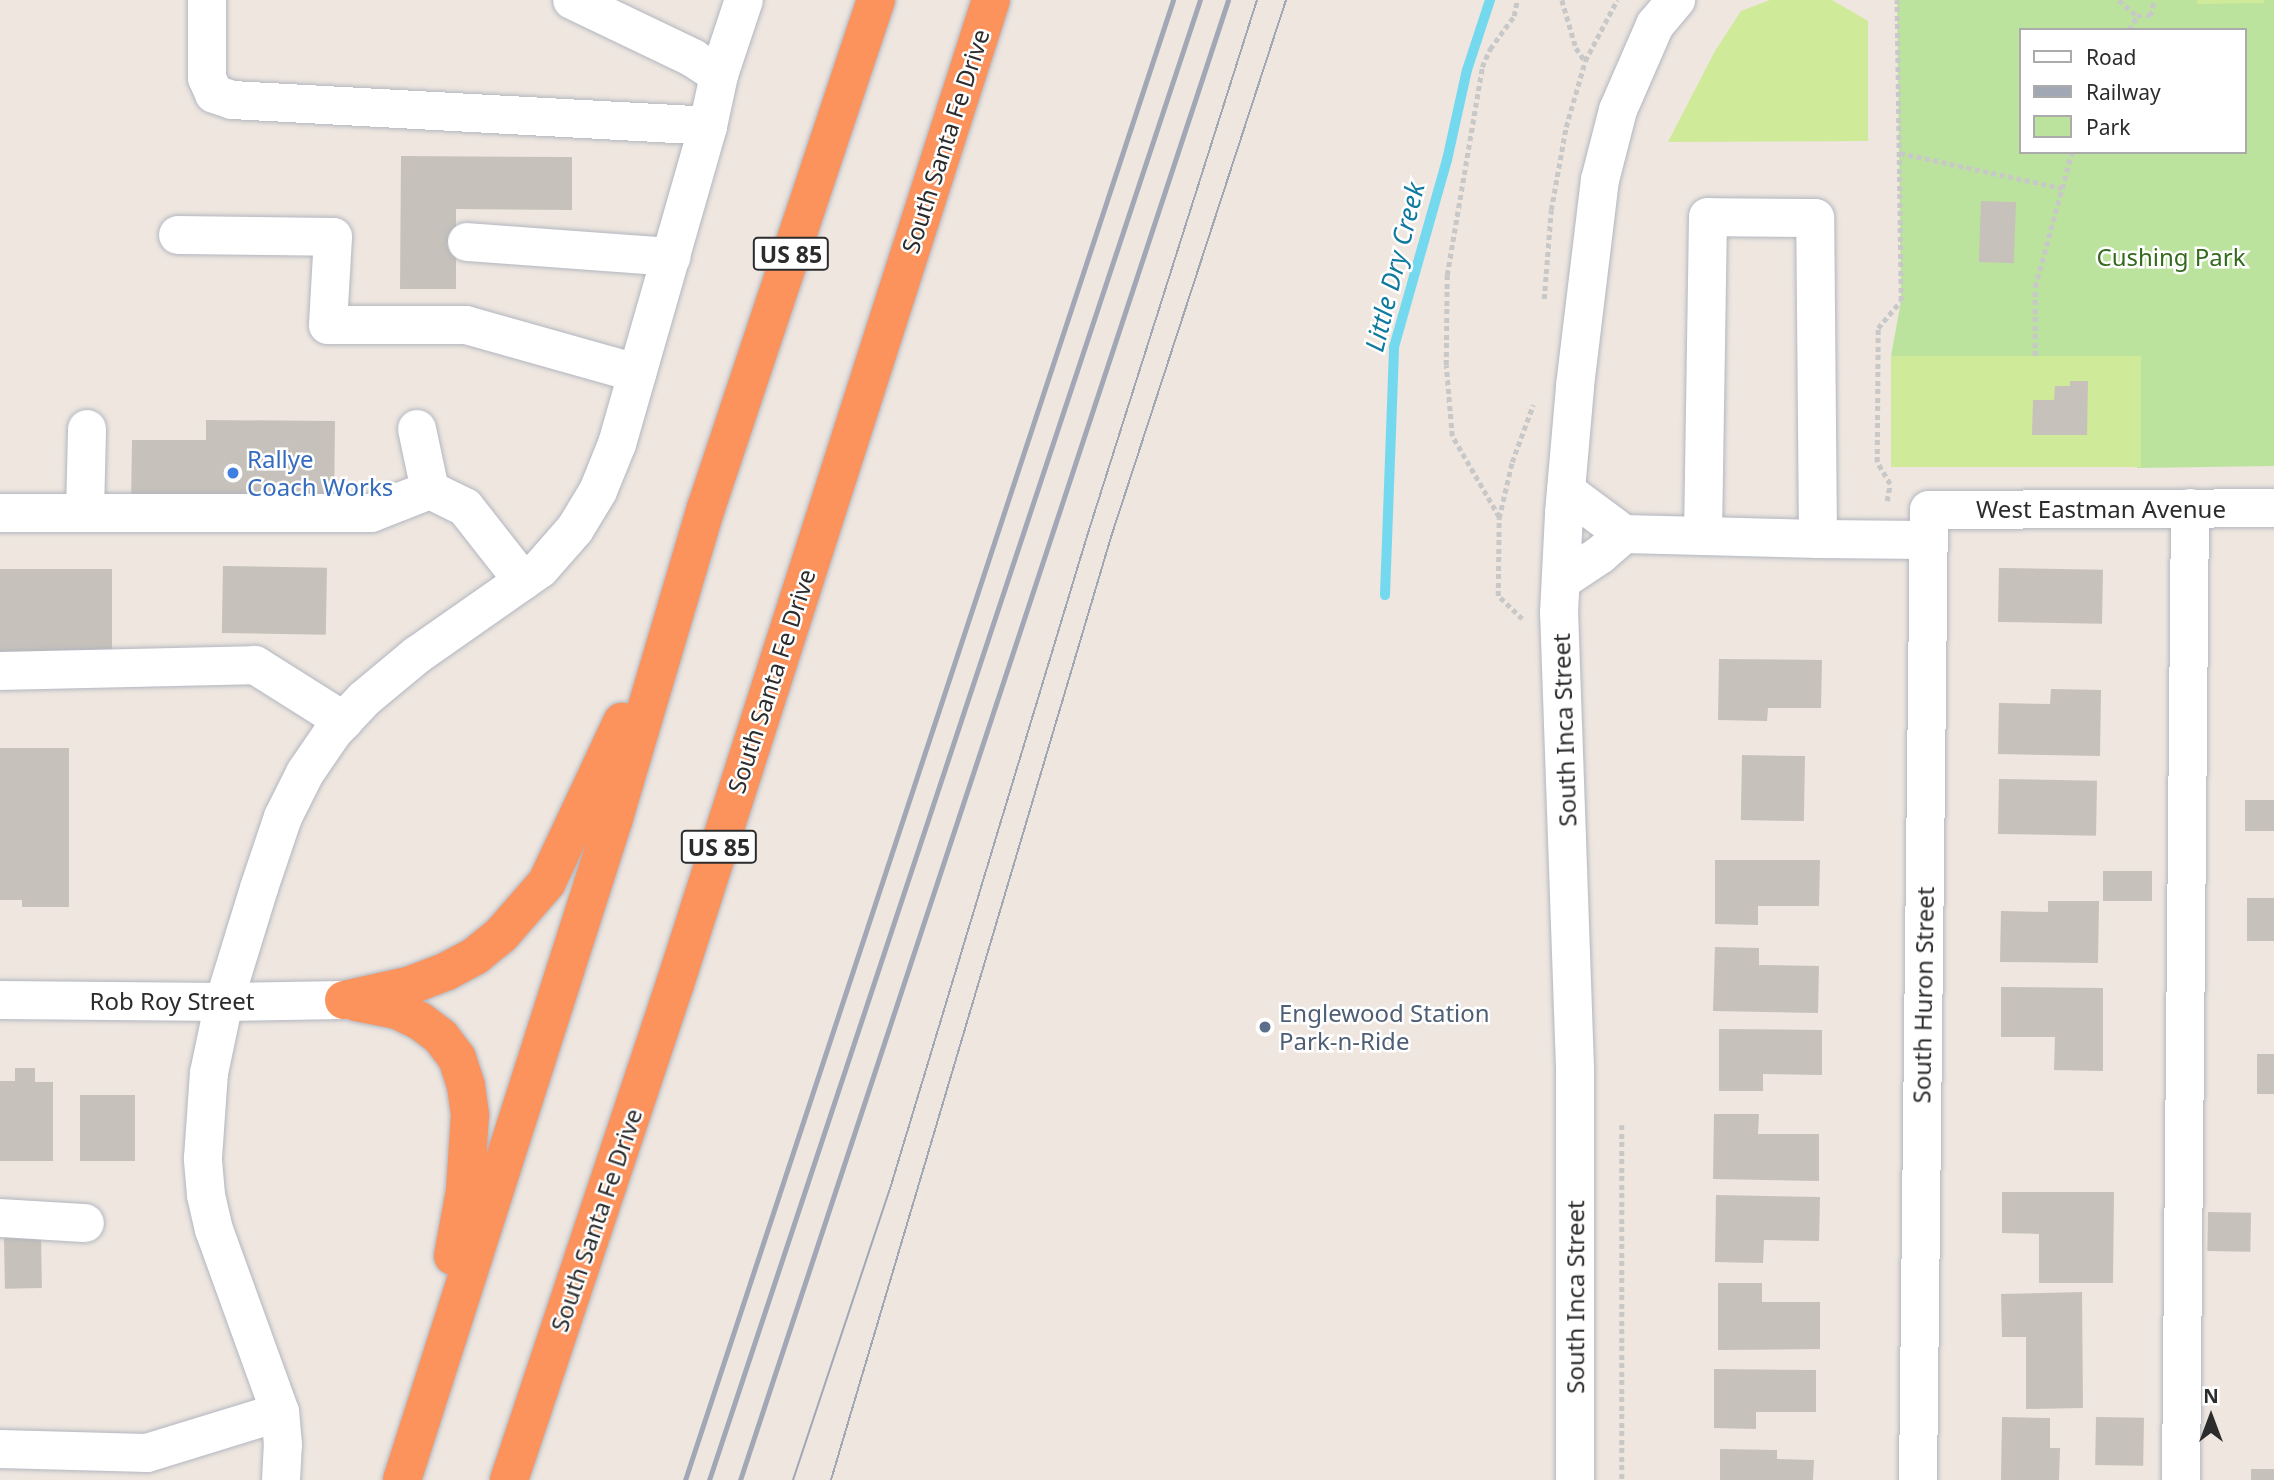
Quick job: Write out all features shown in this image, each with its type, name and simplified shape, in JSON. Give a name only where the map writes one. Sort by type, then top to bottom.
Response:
[{"type":"highway","name":"US 85","points":[[401,1480],[614,818],[706,508],[876,0]]},
{"type":"highway","name":"South Santa Fe Drive","points":[[509,1480],[675,984],[991,0]]},
{"type":"highway","points":[[344,1000],[411,985],[475,956],[501,935],[547,882],[642,678],[706,508]]},
{"type":"highway","points":[[344,1000],[397,1010],[441,1037],[457,1058],[466,1086],[470,1115],[464,1191],[452,1260],[401,1480]]},
{"type":"street","points":[[207,0],[207,78],[214,94],[232,100],[708,126]]},
{"type":"street","points":[[572,0],[693,58],[719,75]]},
{"type":"street","points":[[281,1480],[283,1445],[280,1412],[228,1272],[206,1195],[204,1114],[224,1002],[282,817],[305,773],[364,699],[417,655],[540,569],[575,529],[598,491],[617,444],[708,126],[719,75],[744,0]]},
{"type":"street","name":"South Inca Street","points":[[1575,1480],[1575,1068],[1560,690],[1561,581],[1566,491],[1575,386],[1600,180],[1618,110],[1655,25],[1676,0]]},
{"type":"street","points":[[1703,536],[1708,217],[1759,216],[1815,218],[1818,539]]},
{"type":"street","points":[[178,235],[333,237],[328,325],[466,325],[638,373]]},
{"type":"street","points":[[467,242],[671,257]]},
{"type":"street","points":[[85,513],[87,429]]},
{"type":"street","points":[[418,429],[430,489]]},
{"type":"street","points":[[0,513],[371,513],[430,489],[465,507],[523,581]]},
{"type":"street","points":[[1561,581],[1625,534],[1566,491]]},
{"type":"street","points":[[2181,1480],[2190,508]]},
{"type":"street","name":"West Eastman Avenue","points":[[1625,534],[1818,539],[1928,525],[2190,508],[2274,508]]},
{"type":"street","name":"South Huron Street","points":[[1918,1480],[1928,525]]},
{"type":"street","points":[[0,671],[255,665],[344,721]]},
{"type":"street","name":"Rob Roy Street","points":[[0,1000],[344,1000]]},
{"type":"street","points":[[0,1218],[85,1223]]},
{"type":"street","points":[[0,1449],[147,1453],[280,1412]]},
{"type":"path","points":[[1500,518],[1452,436],[1446,365],[1447,275],[1482,66],[1490,49],[1514,16],[1517,0]]},
{"type":"path","points":[[1562,0],[1576,47],[1585,61]]},
{"type":"path","points":[[1890,484],[1877,463],[1878,328],[1901,301],[1897,0]]},
{"type":"path","points":[[2119,0],[2137,16],[2150,16],[2154,0]]},
{"type":"path","points":[[2130,28],[2137,16]]},
{"type":"path","points":[[1900,153],[2062,188]]},
{"type":"path","points":[[2035,356],[2035,287],[2071,154]]},
{"type":"path","points":[[1622,1125],[1622,1480]]},
{"type":"green space","points":[[1770,0],[1832,0],[1868,21],[1868,141],[1668,142],[1715,51],[1741,11]]},
{"type":"green space","name":"Cushing Park","points":[[1897,0],[2274,0],[2274,466],[2137,468],[2141,356],[1891,356],[1901,301]]},
{"type":"green space","points":[[2197,0],[2264,0],[2264,3],[2197,4]]},
{"type":"green space","points":[[1891,356],[2141,356],[2141,467],[1891,467]]},
{"type":"building","points":[[401,156],[572,157],[572,210],[456,209],[456,289],[400,289]]},
{"type":"building","points":[[1981,201],[2016,202],[2014,263],[1979,262]]},
{"type":"building","points":[[2070,381],[2088,381],[2087,435],[2032,435],[2033,400],[2054,400],[2055,386],[2070,386]]},
{"type":"building","name":"Rallye Coach Works","points":[[206,420],[335,421],[334,507],[131,506],[132,440],[206,440]]},
{"type":"building","points":[[223,566],[327,568],[326,635],[222,633]]},
{"type":"building","points":[[1999,568],[2103,570],[2102,624],[1998,622]]},
{"type":"building","points":[[0,569],[112,569],[112,654],[0,654]]},
{"type":"building","points":[[1719,659],[1822,660],[1821,708],[1768,708],[1767,721],[1718,720]]},
{"type":"building","points":[[2051,689],[2101,690],[2100,756],[1998,754],[1999,703],[2050,704]]},
{"type":"building","points":[[0,748],[69,748],[69,907],[22,907],[22,900],[0,900]]},
{"type":"building","points":[[1742,755],[1805,756],[1804,821],[1741,820]]},
{"type":"building","points":[[1999,779],[2097,781],[2096,836],[1998,834]]},
{"type":"building","points":[[2245,800],[2274,800],[2274,831],[2245,831]]},
{"type":"building","points":[[1715,860],[1820,860],[1819,906],[1758,906],[1758,925],[1715,924]]},
{"type":"building","points":[[2103,871],[2152,871],[2152,901],[2103,901]]},
{"type":"building","points":[[2247,898],[2274,898],[2274,941],[2247,941]]},
{"type":"building","points":[[2048,901],[2099,901],[2098,963],[2000,962],[2001,911],[2048,912]]},
{"type":"building","points":[[1715,947],[1759,948],[1759,965],[1819,966],[1818,1013],[1713,1011]]},
{"type":"building","points":[[2001,987],[2103,988],[2103,1071],[2054,1070],[2055,1037],[2001,1037]]},
{"type":"building","points":[[1719,1029],[1822,1030],[1822,1075],[1763,1074],[1763,1091],[1719,1091]]},
{"type":"building","points":[[2257,1054],[2274,1054],[2274,1094],[2257,1094]]},
{"type":"building","points":[[15,1068],[35,1068],[35,1082],[53,1082],[53,1161],[0,1161],[0,1081],[15,1081]]},
{"type":"building","points":[[80,1095],[135,1095],[135,1161],[80,1161]]},
{"type":"building","points":[[1714,1114],[1759,1114],[1758,1134],[1819,1134],[1819,1181],[1713,1179]]},
{"type":"building","points":[[2002,1192],[2114,1192],[2113,1283],[2039,1283],[2039,1234],[2002,1233]]},
{"type":"building","points":[[1716,1195],[1820,1197],[1819,1241],[1764,1240],[1763,1263],[1715,1262]]},
{"type":"building","points":[[2208,1212],[2251,1213],[2250,1252],[2207,1251]]},
{"type":"building","points":[[41,1236],[42,1288],[5,1289],[4,1237]]},
{"type":"building","points":[[1718,1283],[1762,1283],[1762,1302],[1820,1302],[1820,1349],[1718,1350]]},
{"type":"building","points":[[2082,1292],[2083,1408],[2026,1409],[2026,1337],[2002,1337],[2001,1294]]},
{"type":"building","points":[[1714,1369],[1816,1370],[1816,1412],[1756,1412],[1756,1429],[1714,1428]]},
{"type":"building","points":[[2002,1417],[2050,1418],[2050,1448],[2060,1448],[2059,1480],[2001,1480]]},
{"type":"building","points":[[2096,1417],[2144,1418],[2143,1466],[2095,1465]]},
{"type":"building","points":[[1720,1449],[1777,1450],[1777,1459],[1814,1460],[1813,1480],[1720,1480]]},
{"type":"building","points":[[2251,1469],[2274,1469],[2274,1480],[2251,1480]]},
{"type":"waterway","name":"Little Dry Creek","points":[[1385,595],[1394,347],[1447,160],[1467,70],[1490,0]]},
{"type":"tram line","points":[[793,1480],[889,1192],[1088,533],[1257,0]]},
{"type":"tram line","points":[[831,1480],[1112,534],[1286,0]]},
{"type":"railway","points":[[685,1480],[1173,0]]},
{"type":"railway","points":[[709,1480],[1200,0]]},
{"type":"railway","points":[[740,1480],[1228,0]]},
{"type":"place","name":"Rallye Coach Works","points":[[233,473]]},
{"type":"place","name":"Englewood Station Park-n-Ride","points":[[1265,1027]]}]
